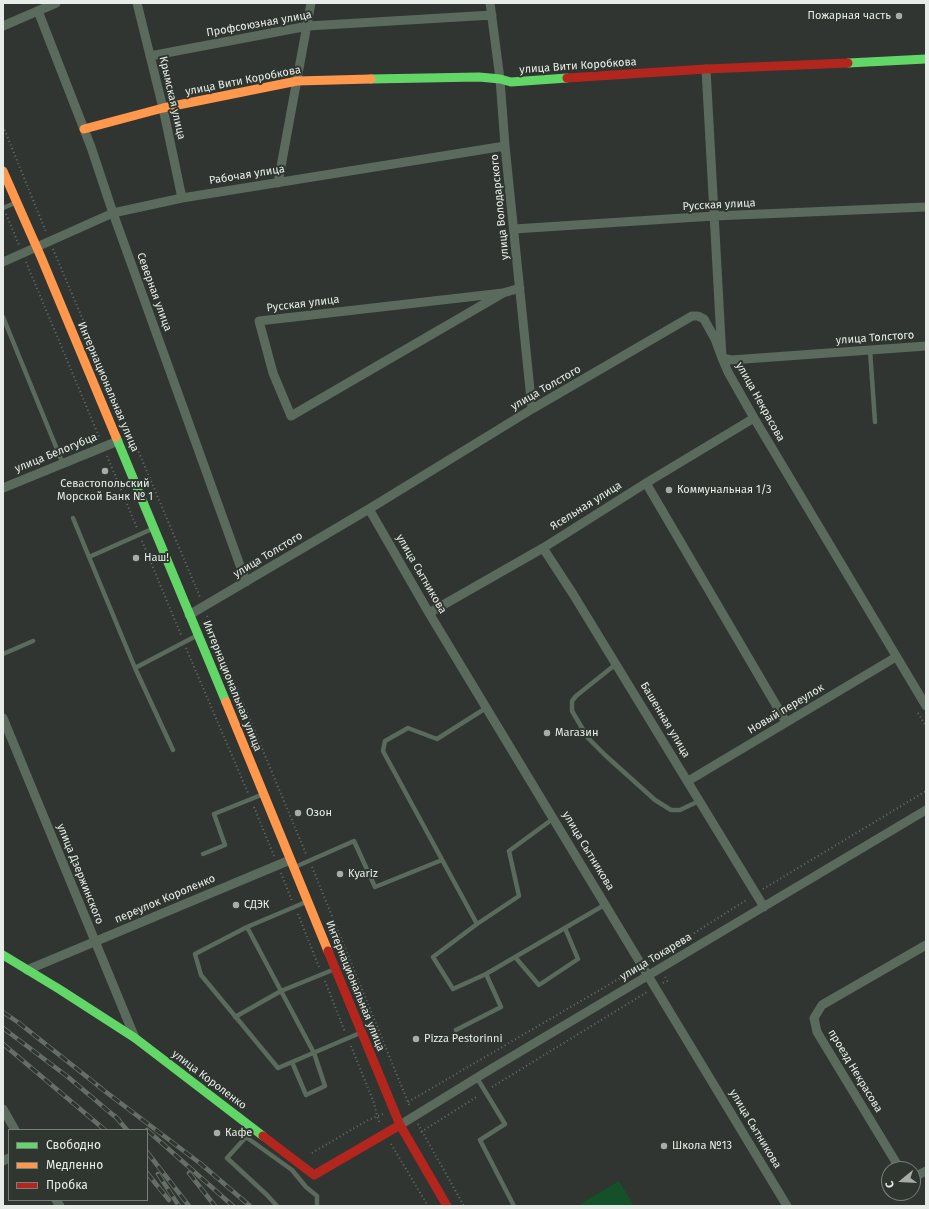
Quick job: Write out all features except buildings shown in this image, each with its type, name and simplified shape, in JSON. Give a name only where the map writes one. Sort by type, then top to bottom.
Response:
[{"type":"street","points":[[3,26],[56,3]]},
{"type":"street","name":"Крымская улица","points":[[137,3],[163,108],[182,198]]},
{"type":"street","points":[[278,183],[311,3]]},
{"type":"street","name":"улица Володарского","points":[[490,3],[500,79],[505,146],[532,409]]},
{"type":"street","name":"Северная улица","points":[[38,11],[84,129],[246,582]]},
{"type":"street","name":"Профсоюзная улица","points":[[150,56],[308,26],[492,16]]},
{"type":"street","name":"улица Вити Коробкова","points":[[84,129],[163,108],[297,81],[479,77],[500,79],[511,82],[706,69],[926,59]]},
{"type":"street","name":"улица Некрасова","points":[[706,69],[722,358],[728,372],[754,418],[926,706]]},
{"type":"street","name":"Рабочая улица","points":[[3,262],[113,213],[182,198],[505,146]]},
{"type":"street","name":"Интернациональная улица","points":[[3,171],[37,247],[118,441],[393,1109],[400,1125],[447,1206]]},
{"type":"street","name":"Русская улица","points":[[514,229],[714,216],[926,207]]},
{"type":"street","name":"Русская улица","points":[[504,293],[291,416],[273,373],[259,321],[504,293],[520,288]]},
{"type":"street","name":"улица Толстого","points":[[189,615],[369,509],[532,409],[692,316],[698,316],[704,319],[715,339],[722,358],[731,360],[926,346]]},
{"type":"street","name":"Ясельная улица","points":[[429,613],[543,548],[646,483],[754,418]]},
{"type":"street","name":"улица Белогубца","points":[[3,488],[118,441]]},
{"type":"street","points":[[646,483],[786,722]]},
{"type":"street","name":"улица Сытникова","points":[[369,509],[429,613],[643,965],[787,1206]]},
{"type":"street","name":"Башенная улица","points":[[543,548],[616,664],[764,907]]},
{"type":"street","name":"Новый переулок","points":[[688,782],[896,657]]},
{"type":"street","name":"улица Дзержинского","points":[[3,718],[135,1038]]},
{"type":"street","name":"улица Токарева","points":[[400,1125],[926,810]]},
{"type":"street","name":"переулок Короленко","points":[[27,970],[278,865],[292,864]]},
{"type":"street","name":"проезд Некрасова","points":[[895,1161],[817,1032],[814,1018],[822,1005],[926,945]]},
{"type":"street","name":"улица Короленко","points":[[3,955],[59,988],[135,1038],[314,1174],[400,1125]]},
{"type":"street","points":[[3,1109],[14,1129]]},
{"type":"lane","points":[[3,208],[17,202]]},
{"type":"lane","points":[[3,317],[63,464]]},
{"type":"lane","points":[[870,350],[875,422]]},
{"type":"lane","points":[[72,518],[135,668],[173,750]]},
{"type":"lane","points":[[89,557],[154,528]]},
{"type":"lane","points":[[135,668],[197,635]]},
{"type":"lane","points":[[3,654],[34,641]]},
{"type":"lane","points":[[616,664],[576,696],[572,701],[572,711],[588,738],[655,800],[671,810],[680,810],[699,801]]},
{"type":"lane","points":[[477,924],[383,751],[385,741],[408,728],[437,739],[487,708]]},
{"type":"lane","points":[[203,854],[225,845],[214,814],[263,794]]},
{"type":"lane","points":[[554,818],[509,851],[518,896],[433,957],[453,989],[486,974],[606,904]]},
{"type":"lane","points":[[292,864],[309,861],[354,841],[375,887],[442,860]]},
{"type":"lane","points":[[308,902],[295,906],[247,927],[195,954],[201,975],[278,1068],[362,1033]]},
{"type":"lane","points":[[247,927],[314,1053],[325,1086],[306,1095],[292,1062]]},
{"type":"lane","points":[[515,957],[538,984],[578,959],[565,928]]},
{"type":"lane","points":[[235,1016],[281,991],[335,968]]},
{"type":"lane","points":[[456,1030],[501,1007],[486,974]]},
{"type":"lane","points":[[477,1078],[505,1124],[480,1140],[513,1206]]},
{"type":"lane","points":[[278,1206],[227,1158],[246,1137],[292,1170],[306,1187],[317,1196],[317,1206]]},
{"type":"path","points":[[3,126],[408,1102],[421,1132],[464,1206]]},
{"type":"path","points":[[3,208],[295,906],[374,1102],[377,1116],[394,1150],[428,1206]]},
{"type":"path","points":[[408,1102],[643,965],[756,894],[926,791]]},
{"type":"path","points":[[421,1132],[667,981]]},
{"type":"path","points":[[312,1153],[368,1120],[393,1109]]},
{"type":"path","points":[[394,1150],[409,1140]]},
{"type":"green space","points":[[619,1181],[634,1206],[577,1206]]},
{"type":"railway","points":[[3,1012],[101,1088]]},
{"type":"railway","points":[[3,1028],[68,1077],[119,1120]]},
{"type":"railway","points":[[3,1044],[104,1129]]},
{"type":"railway","points":[[98,1086],[201,1164],[250,1206]]},
{"type":"railway","points":[[115,1116],[126,1129]]},
{"type":"railway","points":[[148,1131],[233,1206]]},
{"type":"railway","points":[[148,1153],[189,1206]]},
{"type":"railway","points":[[189,1173],[215,1206]]},
{"type":"railway","points":[[148,1174],[169,1200]]},
{"type":"railway","points":[[158,1174],[179,1206]]},
{"type":"traffic: fast","points":[[848,63],[926,59]]},
{"type":"traffic: fast","points":[[371,79],[479,77],[500,79],[511,82],[567,78]]},
{"type":"traffic: fast","points":[[116,437],[226,702]]},
{"type":"traffic: fast","points":[[3,955],[135,1038],[263,1136]]},
{"type":"traffic: slow","points":[[84,129],[163,108],[297,81],[371,79]]},
{"type":"traffic: slow","points":[[3,171],[41,257],[116,437]]},
{"type":"traffic: slow","points":[[226,702],[328,951]]},
{"type":"traffic: jam","points":[[567,78],[706,69],[848,63]]},
{"type":"traffic: jam","points":[[328,951],[400,1125],[447,1206]]},
{"type":"traffic: jam","points":[[263,1136],[314,1175],[400,1125]]},
{"type":"place","name":"Пожарная часть","points":[[899,16]]},
{"type":"place","name":"Севастопольский Морской Банк № 1","points":[[105,471]]},
{"type":"place","name":"Коммунальная 1/3","points":[[669,490]]},
{"type":"place","name":"Наш!","points":[[136,558]]},
{"type":"place","name":"Магазин","points":[[547,733]]},
{"type":"place","name":"Озон","points":[[298,813]]},
{"type":"place","name":"Kyariz","points":[[340,874]]},
{"type":"place","name":"СДЭК","points":[[236,905]]},
{"type":"place","name":"Pizza Pestorinni","points":[[416,1039]]},
{"type":"place","name":"Кафе","points":[[217,1133]]},
{"type":"place","name":"Школа №13","points":[[664,1146]]}]
